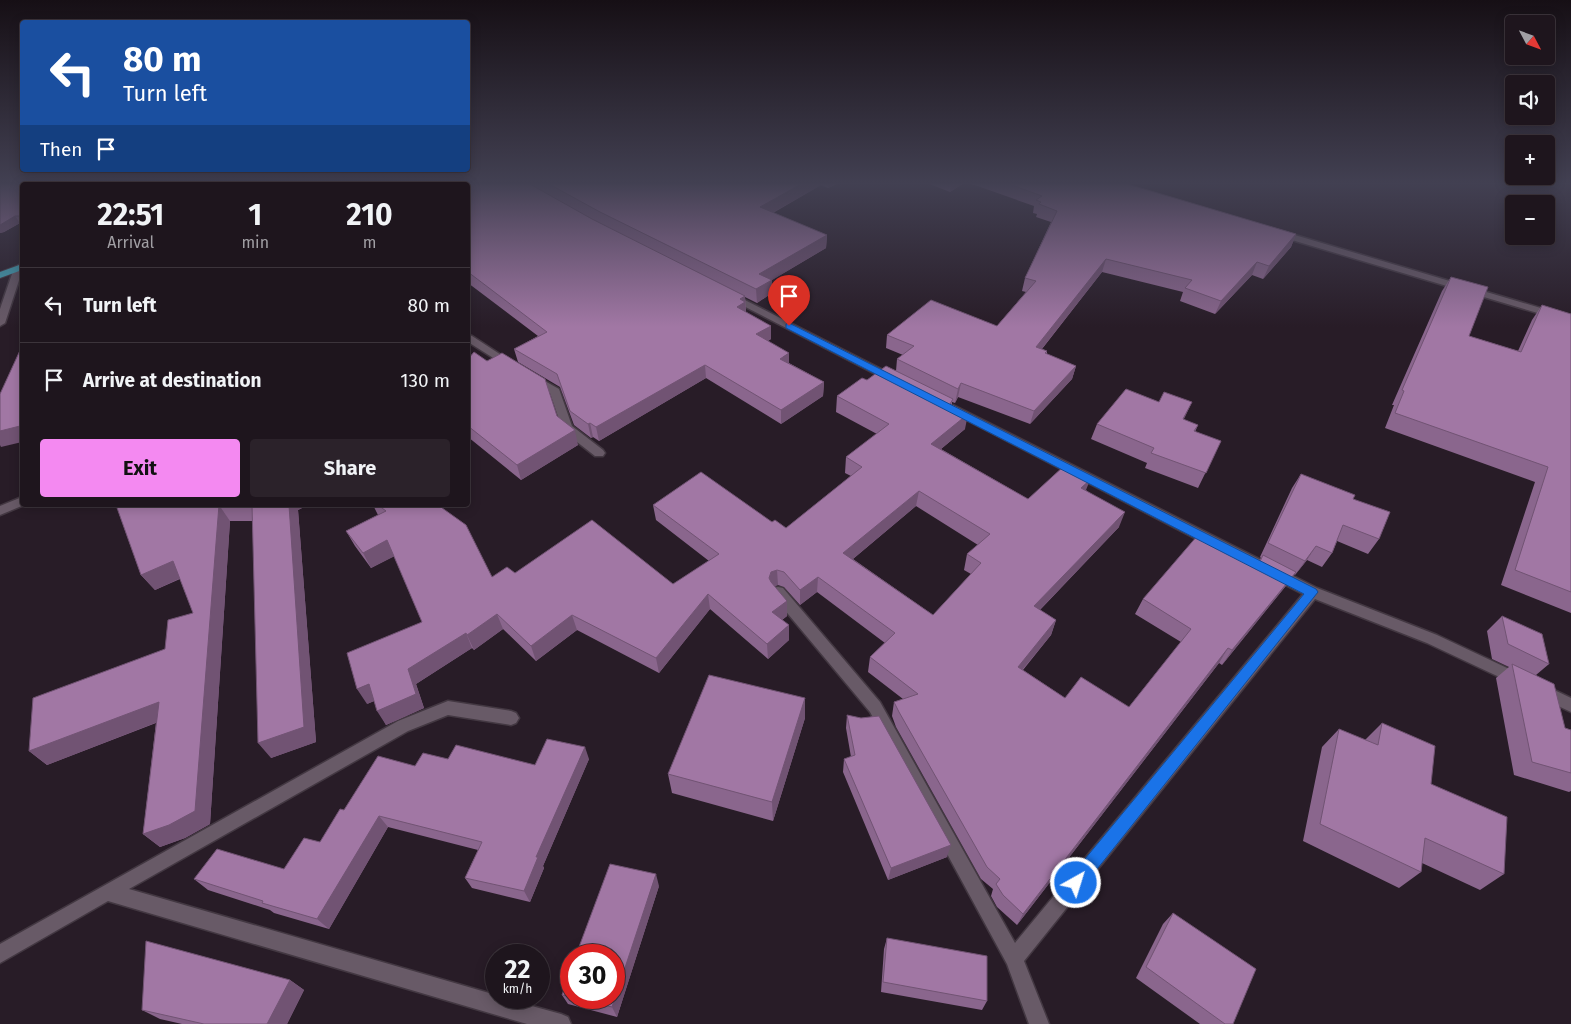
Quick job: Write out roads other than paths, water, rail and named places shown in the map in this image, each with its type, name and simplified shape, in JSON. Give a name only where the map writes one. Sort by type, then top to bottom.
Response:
[{"type":"highway","points":[[0,275],[20,268]]},
{"type":"street","points":[[1269,231],[1571,320]]},
{"type":"street","points":[[0,323],[20,271]]},
{"type":"street","points":[[721,291],[906,386]]},
{"type":"street","points":[[470,339],[555,391],[567,428],[599,453]]},
{"type":"street","points":[[942,404],[1312,592],[1432,639],[1571,705]]},
{"type":"street","points":[[0,511],[20,502]]},
{"type":"street","points":[[778,592],[875,706],[1014,959],[1039,1024]]},
{"type":"street","points":[[1014,959],[1312,592]]},
{"type":"street","points":[[0,954],[106,892],[403,726],[448,708],[511,718]]},
{"type":"street","points":[[106,892],[561,1024]]}]
